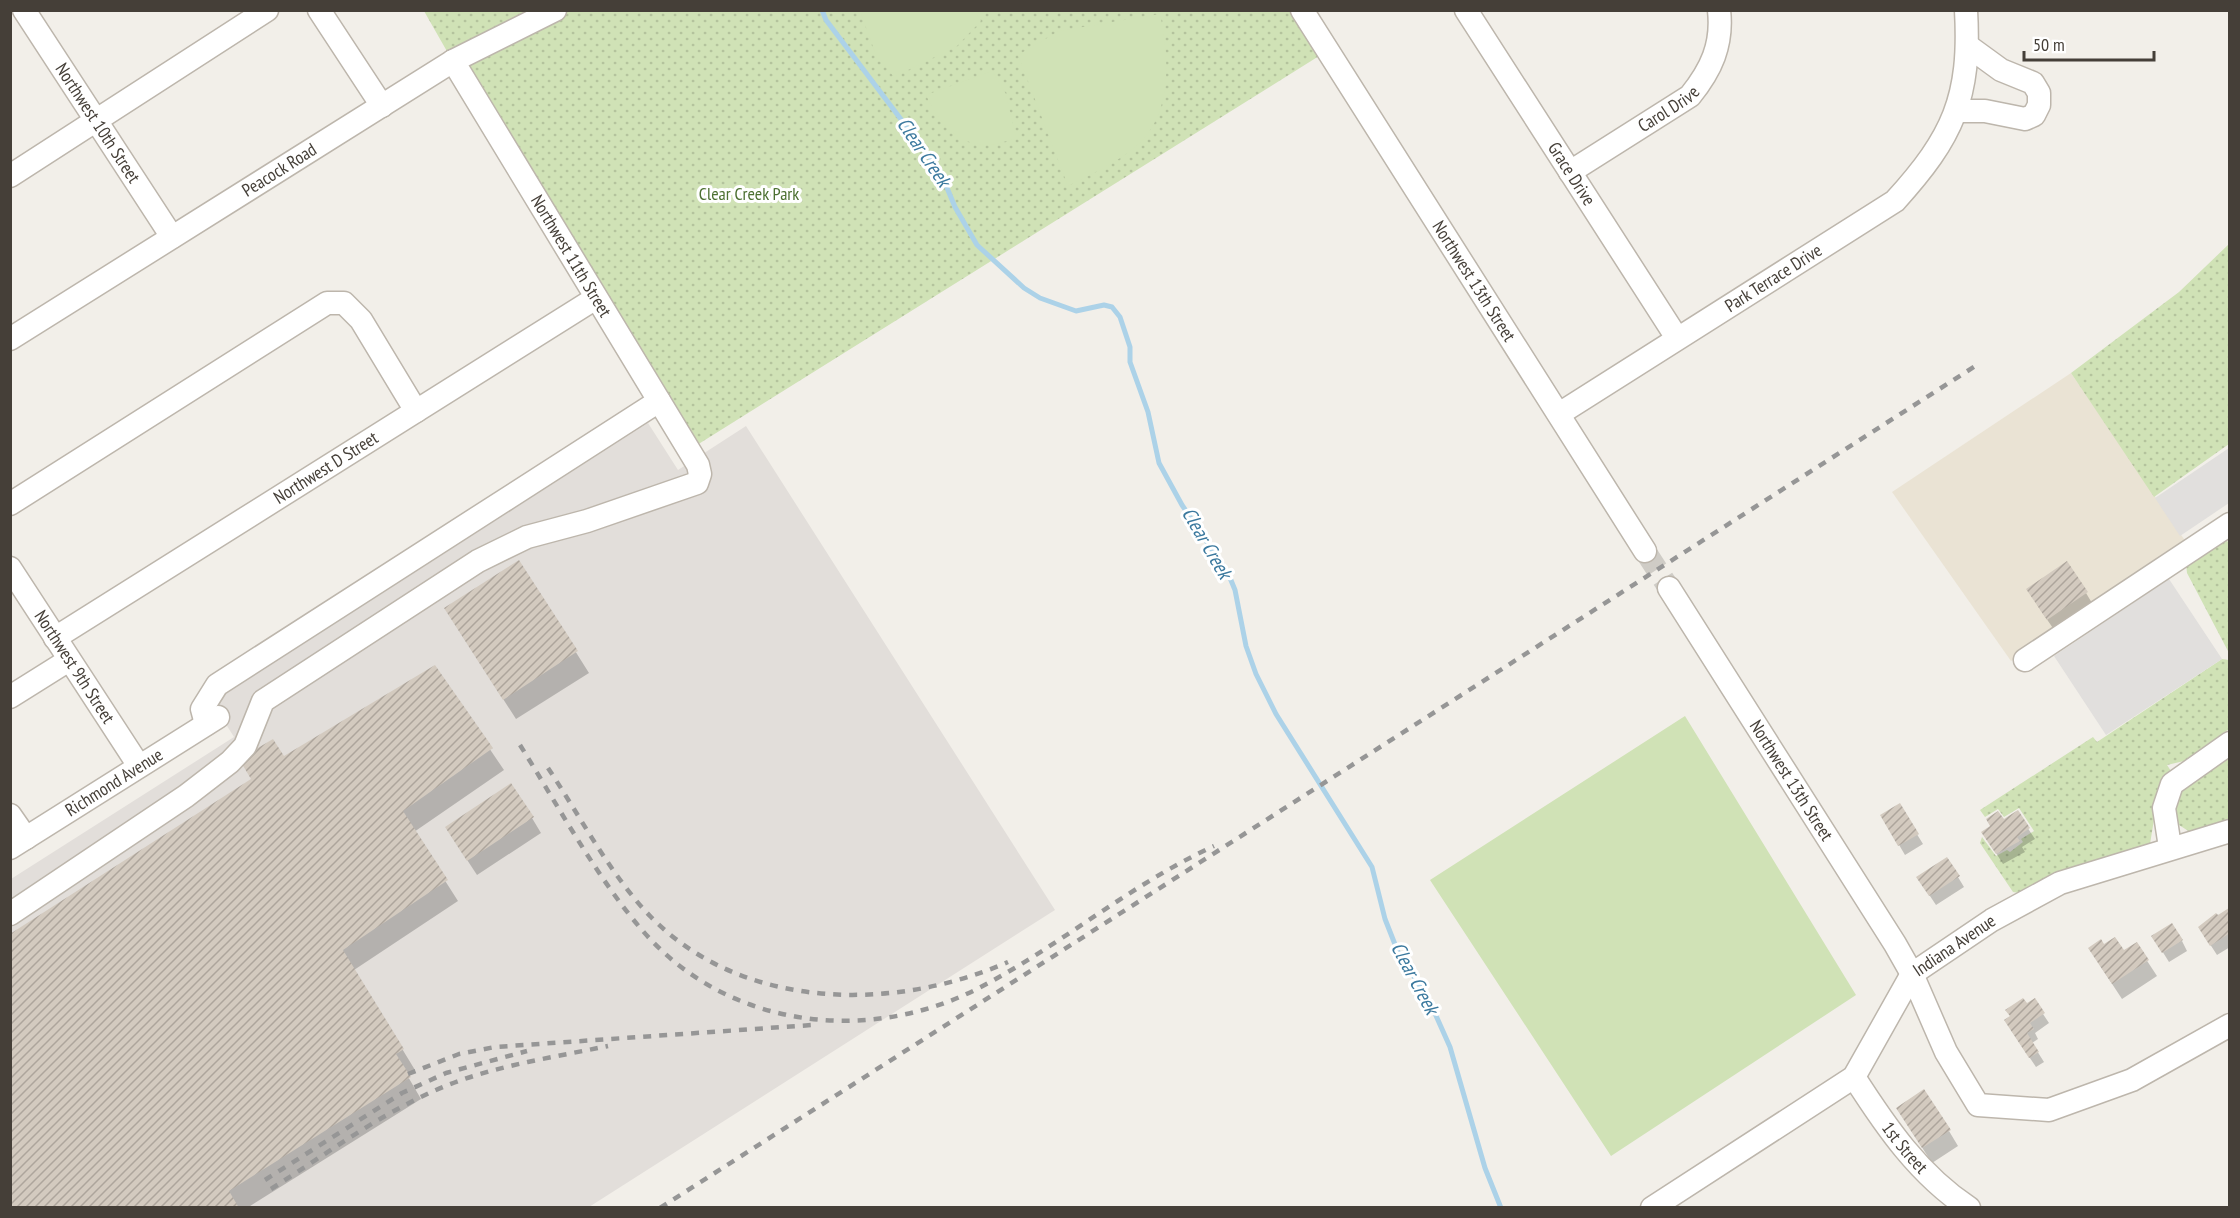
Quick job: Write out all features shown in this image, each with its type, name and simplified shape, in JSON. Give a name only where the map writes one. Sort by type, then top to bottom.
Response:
[{"type":"street","points":[[10,176],[267,10]]},
{"type":"street","points":[[319,10],[381,106]]},
{"type":"street","name":"Peacock Road","points":[[10,339],[453,61],[555,10]]},
{"type":"street","name":"Northwest 13th Street","points":[[1302,10],[1645,551]]},
{"type":"street","name":"Grace Drive","points":[[1466,10],[1677,338]]},
{"type":"street","name":"Carol Drive","points":[[1569,172],[1690,96],[1704,79],[1718,45],[1719,10]]},
{"type":"street","name":"Park Terrace Drive","points":[[1558,414],[1895,201],[1932,156],[1957,111],[1964,89],[1968,46],[1966,10]]},
{"type":"street","name":"Northwest 10th Street","points":[[20,16],[96,120],[172,237]]},
{"type":"street","points":[[1957,111],[1985,111],[2025,119],[2034,114],[2039,105],[2039,93],[2033,83],[2008,74],[1968,46]]},
{"type":"street","name":"Northwest 11th Street","points":[[10,914],[186,796],[230,762],[245,746],[263,701],[478,561],[527,537],[598,517],[696,483],[700,474],[698,465],[453,61]]},
{"type":"street","name":"Northwest D Street","points":[[55,638],[596,298]]},
{"type":"street","points":[[10,504],[327,303],[344,303],[361,320],[416,411]]},
{"type":"street","name":"Richmond Avenue","points":[[18,843],[212,721],[202,709],[217,685],[659,401]]},
{"type":"street","points":[[2025,660],[2229,524]]},
{"type":"street","name":"Northwest 9th Street","points":[[10,568],[139,766]]},
{"type":"street","name":"Northwest 13th Street","points":[[1669,588],[1912,974],[1946,1052],[1978,1105],[2049,1110],[2132,1080],[2229,1025]]},
{"type":"street","points":[[10,697],[69,660]]},
{"type":"street","points":[[2170,848],[2164,808],[2172,784],[2229,743]]},
{"type":"street","points":[[10,815],[18,843]]},
{"type":"street","name":"Indiana Avenue","points":[[1652,1208],[1854,1077],[1912,974],[2033,895],[2060,883],[2229,831]]},
{"type":"street","name":"1st Street","points":[[1854,1077],[1878,1115],[1912,1159],[1935,1183],[1969,1208]]},
{"type":"shaded area","points":[[2071,373],[2188,545],[2011,661],[1892,492]]},
{"type":"shaded area","points":[[648,423],[678,470],[746,426],[1055,910],[589,1207],[11,1208],[11,879],[234,737],[212,702]]},
{"type":"shaded area","points":[[2229,448],[2229,503],[2180,536],[2155,498]]},
{"type":"shaded area","points":[[2169,579],[2222,659],[2106,735],[2054,656]]},
{"type":"green space","name":"Clear Creek Park","points":[[1302,10],[1327,51],[689,450],[477,104],[424,11]]},
{"type":"green space","points":[[860,11],[975,11],[981,21],[957,46],[894,77],[876,55]]},
{"type":"green space","points":[[1160,14],[1165,47],[1166,82],[1158,116],[1150,131],[1139,144],[1123,156],[1068,186],[1018,55],[1059,31]]},
{"type":"green space","points":[[992,71],[1006,94],[1016,137],[987,145],[974,143],[951,131],[941,121],[926,95]]},
{"type":"green space","points":[[2229,244],[2229,444],[2154,497],[2071,373],[2179,292]]},
{"type":"green space","points":[[2221,539],[2229,542],[2229,653],[2187,573],[2186,563]]},
{"type":"green space","points":[[2222,659],[2229,660],[2229,729],[2184,761],[2167,765],[2173,774],[2158,795],[2150,844],[2019,893],[2013,892],[1980,843],[1982,837],[1996,856],[2007,850],[2010,852],[2023,842],[2021,839],[2034,831],[2019,808],[2004,817],[1998,809],[1985,817],[1980,810],[2093,737],[2097,742]]},
{"type":"green space","points":[[1685,716],[1856,995],[1611,1156],[1430,880]]},
{"type":"green space","points":[[2229,752],[2229,821],[2193,834],[2179,825],[2174,818],[2177,792]]},
{"type":"building","points":[[519,560],[578,651],[503,700],[444,608]]},
{"type":"building","points":[[2067,561],[2088,592],[2047,620],[2026,589]]},
{"type":"building","points":[[435,665],[493,748],[403,811],[448,880],[343,950],[404,1049],[396,1054],[411,1077],[229,1191],[239,1208],[10,1208],[10,934],[251,779],[239,759],[273,739],[284,756]]},
{"type":"building","points":[[511,783],[534,817],[467,861],[445,827]]},
{"type":"building","points":[[1900,803],[1919,834],[1898,846],[1880,815]]},
{"type":"building","points":[[2018,810],[2030,828],[2017,837],[2020,841],[1996,854],[1981,832],[1990,826],[1986,819],[1998,811],[2004,819]]},
{"type":"building","points":[[1947,857],[1960,876],[1929,896],[1916,877]]},
{"type":"building","points":[[2229,908],[2230,933],[2210,946],[2198,927],[2216,913],[2218,915]]},
{"type":"building","points":[[2172,923],[2183,940],[2162,953],[2151,936]]},
{"type":"building","points":[[2115,937],[2124,950],[2137,942],[2149,960],[2112,984],[2088,948],[2101,939],[2104,944]]},
{"type":"building","points":[[2023,998],[2027,1003],[2035,998],[2045,1013],[2030,1023],[2034,1029],[2027,1033],[2039,1052],[2029,1058],[2004,1020],[2010,1016],[2005,1010]]},
{"type":"building","points":[[1924,1089],[1951,1130],[1922,1148],[1896,1108]]},
{"type":"waterway","name":"Clear Creek","points":[[822,10],[826,20],[940,171],[955,207],[977,245],[1024,288],[1040,298],[1076,311],[1104,305],[1112,307],[1120,317],[1130,347],[1130,362],[1148,412],[1159,463],[1182,505],[1228,573],[1235,590],[1246,646],[1256,674],[1276,714],[1372,867],[1385,919],[1398,952],[1429,1000],[1450,1047],[1485,1168],[1501,1208]]},
{"type":"tunnel","points":[[1645,551],[1669,588]]},
{"type":"railway","points":[[660,1208],[1980,363]]},
{"type":"railway","points":[[520,745],[593,864],[642,930],[676,963],[714,988],[756,1006],[799,1017],[844,1021],[890,1017],[934,1007],[977,989],[1007,972],[1123,897],[1214,846]]},
{"type":"railway","points":[[548,768],[609,864],[636,901],[651,917],[688,948],[730,971],[774,986],[821,994],[869,995],[917,989],[964,978],[1008,962]]},
{"type":"railway","points":[[408,1074],[459,1054],[495,1047],[812,1025]]},
{"type":"railway","points":[[271,1189],[379,1119],[448,1085],[507,1067],[608,1046]]},
{"type":"railway","points":[[265,1180],[402,1093],[446,1073],[527,1051]]}]
